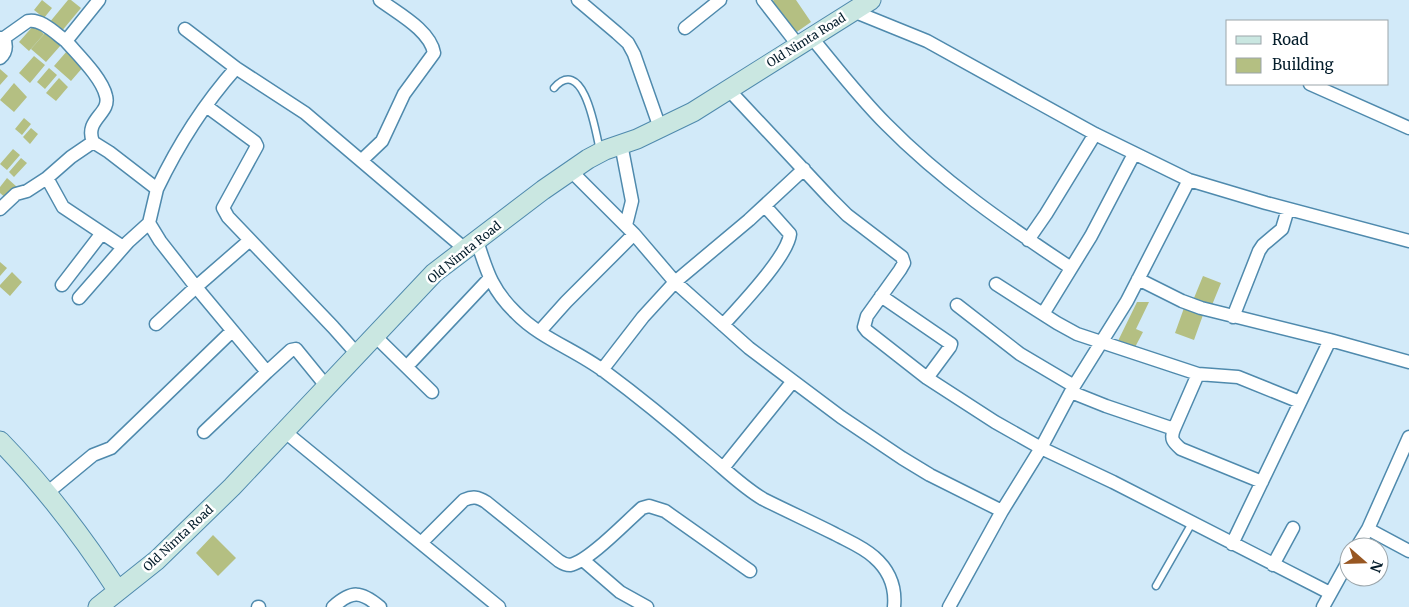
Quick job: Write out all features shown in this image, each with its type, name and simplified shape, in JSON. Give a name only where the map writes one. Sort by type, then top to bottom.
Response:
[{"type":"street","points":[[66,41],[100,0]]},
{"type":"street","points":[[362,160],[382,141],[404,94],[434,53],[425,35],[381,0]]},
{"type":"street","points":[[578,0],[628,44],[634,54],[660,128]]},
{"type":"street","points":[[685,28],[720,0]]},
{"type":"street","points":[[763,0],[913,150],[964,192],[1028,240],[1071,268]]},
{"type":"street","name":"Old Nimta Road","points":[[98,607],[157,560],[232,487],[434,273],[543,190],[600,152],[660,128],[693,112],[871,0]]},
{"type":"street","points":[[853,11],[927,41],[1095,134],[1189,180],[1409,241]]},
{"type":"street","points":[[0,58],[6,51],[6,44],[2,38],[28,21],[32,20],[45,26],[66,41],[96,77],[106,95],[107,102],[105,107],[92,123],[90,130],[93,142],[157,189]]},
{"type":"street","points":[[185,29],[236,68],[305,113],[471,245],[489,279],[517,314],[540,331],[602,370],[658,413],[738,482],[763,498],[873,556],[886,569],[892,583],[895,596],[894,607]]},
{"type":"street","points":[[236,68],[206,106],[175,152],[157,189],[150,223],[160,241],[266,372]]},
{"type":"street","points":[[1312,85],[1409,128]]},
{"type":"street","points":[[728,89],[847,215],[902,257],[904,263],[900,270],[867,316],[864,327],[867,331],[927,378],[995,422],[1041,448],[1330,593]]},
{"type":"street","points":[[206,106],[255,142],[257,146],[223,208],[228,217],[333,327],[356,354]]},
{"type":"street","points":[[1028,240],[1095,134]]},
{"type":"street","points":[[0,209],[16,194],[28,191],[93,142]]},
{"type":"street","points":[[540,331],[630,230],[632,201],[621,144]]},
{"type":"street","points":[[1043,314],[1091,236],[1134,154]]},
{"type":"street","points":[[602,370],[643,317],[675,282],[766,206],[804,169]]},
{"type":"street","points":[[571,171],[630,230],[675,282],[750,348],[793,381],[902,458],[1002,511]]},
{"type":"street","points":[[47,178],[63,206],[123,247]]},
{"type":"street","points":[[949,607],[1002,511],[1041,448],[1073,389],[1138,280],[1189,180]]},
{"type":"street","points":[[724,325],[756,288],[786,249],[789,241],[790,234],[766,206]]},
{"type":"street","points":[[1233,317],[1259,251],[1263,245],[1282,229],[1288,209]]},
{"type":"street","points":[[79,298],[136,233],[150,223]]},
{"type":"street","points":[[62,285],[102,233]]},
{"type":"street","points":[[156,324],[250,240]]},
{"type":"street","points":[[411,362],[489,279]]},
{"type":"street","points":[[1138,280],[1182,301],[1233,317],[1330,340],[1409,362]]},
{"type":"street","points":[[996,284],[1066,328],[1101,343],[1198,374],[1238,377],[1300,402]]},
{"type":"street","points":[[881,296],[949,342],[950,347],[927,378]]},
{"type":"street","points":[[957,305],[1020,354],[1073,389],[1106,406],[1174,429]]},
{"type":"street","points":[[47,493],[93,455],[112,448],[232,331]]},
{"type":"street","points":[[374,335],[432,392]]},
{"type":"street","points":[[1232,544],[1330,340]]},
{"type":"street","points":[[204,432],[291,350],[296,349],[326,387]]},
{"type":"street","points":[[1198,374],[1174,429],[1172,438],[1174,444],[1181,449],[1262,482]]},
{"type":"street","points":[[723,468],[793,381]]},
{"type":"street","points":[[284,431],[499,607]]},
{"type":"street","points":[[1363,537],[1409,437]]},
{"type":"street","points":[[0,441],[47,493],[93,552],[118,592]]},
{"type":"street","points":[[421,543],[464,500],[471,497],[478,498],[486,502],[564,564],[570,565],[583,560],[642,508],[649,506],[664,511],[750,571]]},
{"type":"street","points":[[1273,565],[1293,528]]},
{"type":"street","points":[[1368,529],[1409,551]]},
{"type":"street","points":[[583,560],[620,592],[646,607]]},
{"type":"street","points":[[1323,607],[1339,577]]},
{"type":"street","points":[[332,607],[353,594],[360,594],[369,598],[380,607]]},
{"type":"lane","points":[[554,88],[560,81],[570,79],[579,84],[586,95],[600,152]]},
{"type":"lane","points":[[1156,586],[1192,523]]},
{"type":"building","points":[[42,0],[52,8],[44,18],[34,10]]},
{"type":"building","points":[[68,0],[71,0],[81,8],[61,32],[49,23]]},
{"type":"building","points":[[774,0],[796,0],[811,22],[791,36],[769,3]]},
{"type":"building","points":[[34,25],[44,34],[29,51],[19,42]]},
{"type":"building","points":[[46,32],[61,45],[46,62],[31,49]]},
{"type":"building","points":[[67,51],[84,66],[71,81],[54,66]]},
{"type":"building","points":[[34,56],[45,65],[30,83],[19,73]]},
{"type":"building","points":[[49,68],[57,75],[45,89],[37,82]]},
{"type":"building","points":[[0,69],[8,76],[0,85]]},
{"type":"building","points":[[59,78],[68,87],[56,101],[46,93]]},
{"type":"building","points":[[14,83],[27,97],[14,112],[0,100]]},
{"type":"building","points":[[24,118],[31,124],[22,135],[15,129]]},
{"type":"building","points":[[31,128],[38,134],[30,144],[23,137]]},
{"type":"building","points":[[13,149],[20,155],[7,170],[0,164]]},
{"type":"building","points":[[21,158],[27,163],[14,177],[9,172]]},
{"type":"building","points":[[7,178],[17,187],[7,199],[0,193],[0,187]]},
{"type":"building","points":[[0,262],[7,268],[0,276]]},
{"type":"building","points":[[12,272],[22,282],[10,296],[0,285]]},
{"type":"building","points":[[1203,276],[1221,283],[1212,305],[1194,298]]},
{"type":"building","points":[[1137,302],[1149,302],[1136,329],[1143,332],[1133,351],[1117,343]]},
{"type":"building","points":[[1184,308],[1203,315],[1194,340],[1175,333]]},
{"type":"building","points":[[213,535],[236,558],[218,576],[196,553]]}]
